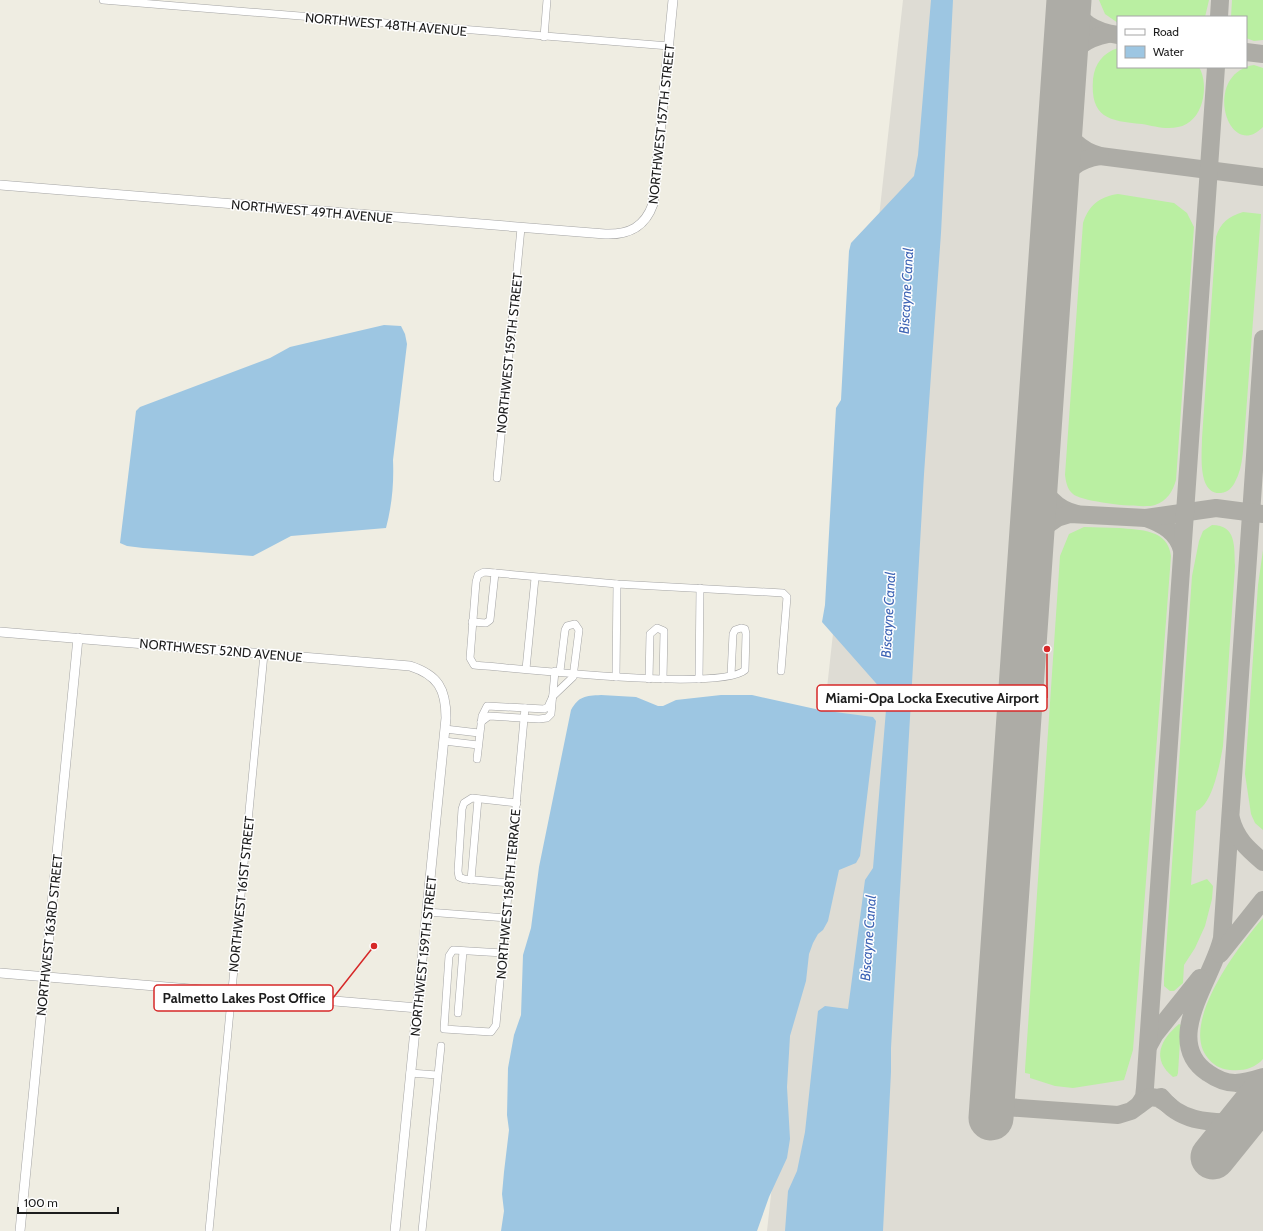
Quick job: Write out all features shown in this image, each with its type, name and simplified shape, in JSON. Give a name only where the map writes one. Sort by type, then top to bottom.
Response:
[{"type":"street","name":"NORTHWEST 48TH AVENUE","points":[[102,0],[669,46]]},
{"type":"street","points":[[544,37],[547,0]]},
{"type":"street","name":"NORTHWEST 157TH STREET","points":[[624,234],[636,229],[644,222],[654,204],[673,0]]},
{"type":"street","name":"NORTHWEST 49TH AVENUE","points":[[0,184],[521,228],[624,234]]},
{"type":"street","name":"NORTHWEST 159TH STREET","points":[[497,478],[521,228]]},
{"type":"street","points":[[731,675],[734,634],[735,630],[740,628],[745,630],[746,634],[745,670],[742,673],[731,675],[699,679],[649,679],[474,665],[470,658],[472,622],[478,575],[484,572],[535,578],[617,584],[783,593],[787,597],[781,671]]},
{"type":"street","points":[[472,622],[486,623],[490,620],[495,573]]},
{"type":"street","points":[[526,668],[535,578]]},
{"type":"street","points":[[616,676],[617,584]]},
{"type":"street","points":[[699,679],[700,588]]},
{"type":"street","points":[[477,759],[478,745],[481,722],[483,710],[487,706],[544,709],[548,706],[553,696],[568,683],[575,673],[579,630],[575,624],[567,626],[565,630],[553,696],[551,714],[546,718],[489,716],[481,722]]},
{"type":"street","points":[[649,679],[650,634],[657,628],[664,631],[663,679]]},
{"type":"street","name":"NORTHWEST 52ND AVENUE","points":[[0,632],[410,666],[431,675],[438,682]]},
{"type":"street","name":"NORTHWEST 163RD STREET","points":[[20,1231],[78,638]]},
{"type":"street","name":"NORTHWEST 161ST STREET","points":[[209,1231],[264,654]]},
{"type":"street","name":"NORTHWEST 159TH STREET","points":[[395,1231],[445,729],[446,703],[443,691],[438,682]]},
{"type":"street","name":"NORTHWEST 158TH TERRACE","points":[[463,950],[453,950],[449,956],[444,1029],[491,1032],[496,1025],[507,918],[525,708]]},
{"type":"street","points":[[445,729],[480,733]]},
{"type":"street","points":[[444,741],[478,745]]},
{"type":"street","points":[[510,883],[470,880],[478,799],[517,803]]},
{"type":"street","name":"NORTHWEST 159TH STREET","points":[[470,880],[464,879],[458,875],[462,809],[468,800],[478,799]]},
{"type":"street","points":[[427,912],[507,918]]},
{"type":"street","points":[[458,1013],[463,950],[503,953]]},
{"type":"street","points":[[0,973],[418,1008]]},
{"type":"street","points":[[422,1231],[440,1046]]},
{"type":"street","points":[[410,1073],[437,1075]]},
{"type":"shaded area","points":[[903,0],[1263,0],[1263,1231],[767,1231]]},
{"type":"green space","points":[[1099,0],[1209,0],[1205,16],[1117,16],[1117,22],[1105,14]]},
{"type":"green space","points":[[1232,0],[1263,0],[1263,40],[1254,41],[1247,38],[1247,16],[1231,16]]},
{"type":"green space","points":[[1117,48],[1117,68],[1199,68],[1204,84],[1204,93],[1199,111],[1193,119],[1187,124],[1178,127],[1165,128],[1111,119],[1098,110],[1093,92],[1094,73],[1101,59]]},
{"type":"green space","points":[[1254,65],[1263,68],[1263,127],[1250,135],[1239,134],[1231,126],[1226,113],[1224,98],[1228,84],[1238,72]]},
{"type":"green space","points":[[1118,194],[1174,203],[1187,213],[1194,227],[1176,480],[1171,492],[1163,501],[1149,506],[1113,504],[1078,497],[1069,490],[1065,475],[1083,223],[1088,211],[1096,203],[1105,197]]},
{"type":"green space","points":[[1243,212],[1261,214],[1243,455],[1238,476],[1234,484],[1228,491],[1221,493],[1213,492],[1208,487],[1202,472],[1202,438],[1216,237],[1220,228],[1229,218]]},
{"type":"green space","points":[[1212,525],[1220,526],[1230,533],[1234,545],[1235,566],[1223,746],[1218,772],[1211,792],[1207,801],[1196,811],[1191,885],[1207,879],[1213,886],[1212,899],[1205,926],[1195,948],[1184,965],[1183,983],[1174,991],[1170,991],[1164,986],[1164,979],[1192,576],[1199,541],[1203,531]]},
{"type":"green space","points":[[1084,527],[1119,528],[1152,533],[1165,541],[1169,547],[1171,556],[1133,1050],[1124,1080],[1073,1088],[1055,1086],[1030,1078],[1030,1074],[1025,1073],[1025,1070],[1060,556],[1069,534]]},
{"type":"green space","points":[[1263,550],[1263,830],[1255,823],[1251,814],[1245,774],[1258,585]]},
{"type":"green space","points":[[1263,918],[1263,1059],[1256,1065],[1244,1070],[1223,1069],[1214,1064],[1207,1057],[1201,1042],[1201,1024],[1207,1004],[1216,984],[1228,964]]},
{"type":"green space","points":[[1179,1024],[1181,1025],[1178,1073],[1177,1076],[1173,1077],[1166,1070],[1160,1057],[1163,1043],[1167,1036]]},
{"type":"water","name":"Biscayne Canal","points":[[931,0],[953,0],[941,233],[924,474],[891,1048],[883,1231],[785,1231],[788,1191],[797,1171],[805,1132],[818,1011],[825,1006],[848,1009],[865,880],[873,868],[886,710],[885,698],[882,690],[822,622],[825,605],[836,408],[841,400],[849,251],[851,243],[914,176],[918,155]]},
{"type":"water","points":[[384,325],[401,326],[405,334],[407,344],[393,460],[392,494],[386,528],[291,536],[253,556],[143,548],[127,546],[120,543],[136,411],[140,407],[270,358],[290,347]]},
{"type":"water","points":[[601,695],[636,697],[658,706],[663,706],[676,700],[721,695],[752,695],[820,710],[873,717],[876,721],[860,856],[856,863],[839,870],[828,921],[823,930],[818,934],[809,954],[806,981],[790,1036],[787,1087],[790,1139],[787,1158],[769,1197],[757,1231],[501,1231],[504,1211],[502,1194],[509,1130],[507,1115],[508,1068],[514,1035],[521,1015],[523,955],[531,928],[539,867],[571,710],[580,699]]},
{"type":"taxiway","points":[[1071,0],[1078,15],[1088,25],[1102,32],[1117,35]]},
{"type":"taxiway","points":[[1219,16],[1220,0]]},
{"type":"taxiway","points":[[1064,69],[1072,55],[1086,41],[1108,34]]},
{"type":"taxiway","points":[[1247,52],[1263,54]]},
{"type":"taxiway","points":[[1139,1105],[1144,1097],[1145,1088],[1216,68]]},
{"type":"taxiway","points":[[1060,117],[1067,131],[1080,147],[1100,156],[1263,177]]},
{"type":"taxiway","points":[[1055,190],[1063,177],[1073,167],[1085,160],[1100,156]]},
{"type":"taxiway","points":[[1263,339],[1222,938],[1217,954],[1201,989],[1189,1027],[1189,1044],[1194,1060],[1208,1073],[1222,1081],[1235,1083],[1241,1083],[1263,1077]]},
{"type":"taxiway","points":[[1036,474],[1051,500],[1069,512],[1077,514]]},
{"type":"taxiway","points":[[1031,546],[1044,527],[1057,518],[1070,514],[1146,518],[1216,508],[1263,514]]},
{"type":"taxiway","points":[[1146,518],[1164,526],[1177,538],[1182,550]]},
{"type":"taxiway","points":[[1231,819],[1239,838],[1263,862]]},
{"type":"taxiway","points":[[1220,954],[1263,900]]},
{"type":"taxiway","points":[[1149,1045],[1155,1034],[1200,978]]},
{"type":"taxiway","points":[[992,1106],[1118,1115],[1131,1111],[1150,1097],[1158,1098],[1169,1105]]},
{"type":"taxiway","points":[[1161,1097],[1169,1106],[1187,1116],[1207,1121],[1240,1123]]},
{"type":"runway","points":[[991,1118],[1069,0]]},
{"type":"runway","points":[[1213,1157],[1263,1095]]},
{"type":"place","name":"Miami-Opa Locka Executive Airport","points":[[1047,649]]},
{"type":"place","name":"Palmetto Lakes Post Office","points":[[374,946]]}]
